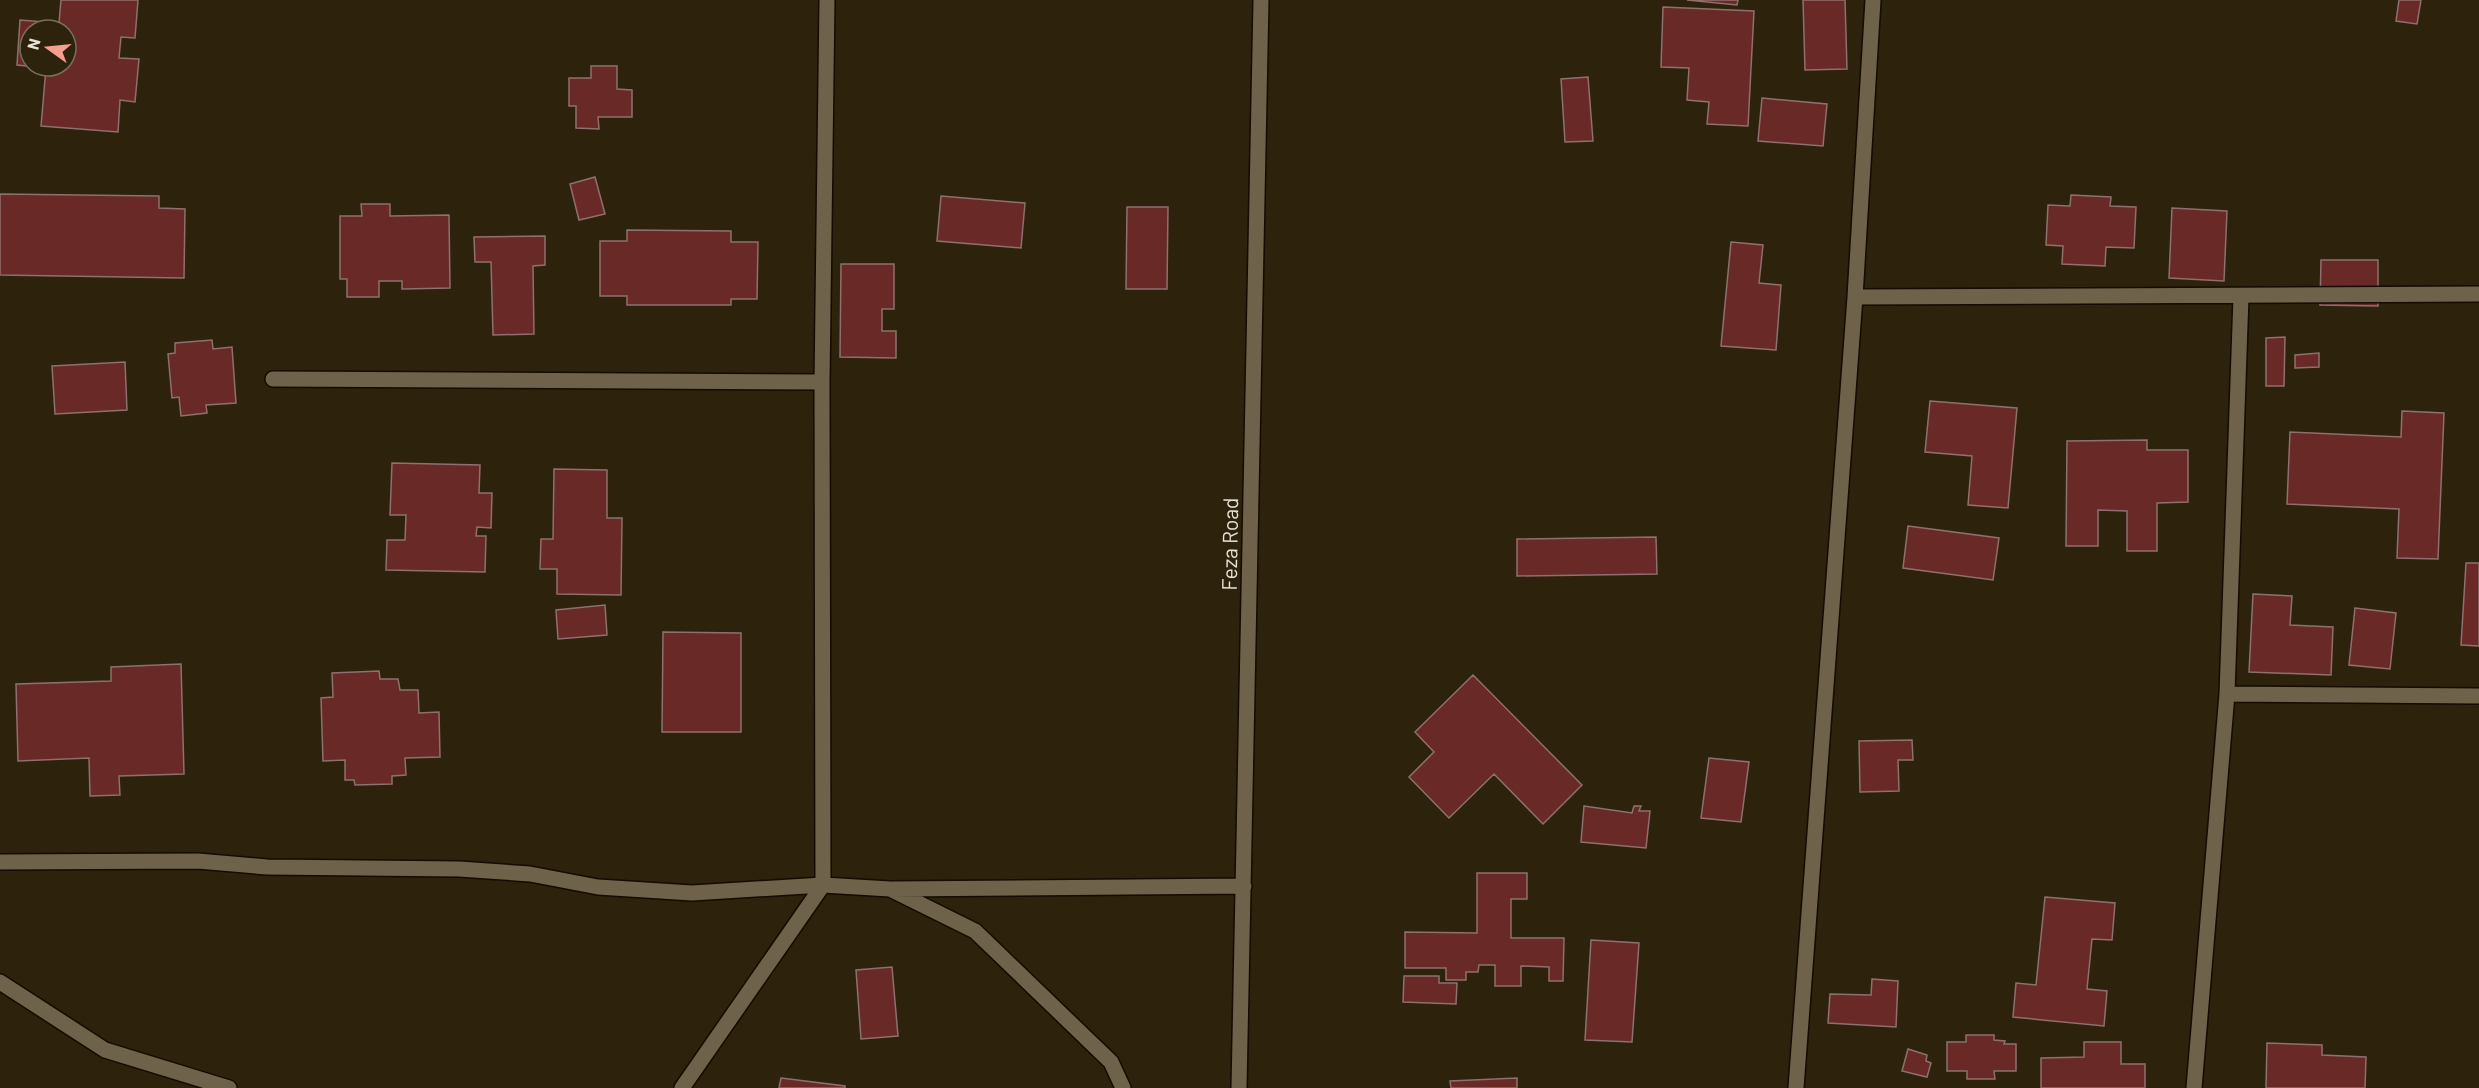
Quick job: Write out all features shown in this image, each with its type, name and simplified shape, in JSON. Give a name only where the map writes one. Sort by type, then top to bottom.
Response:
[{"type":"street","points":[[682,1088],[823,885],[822,382],[826,0]]},
{"type":"street","name":"Feza Road","points":[[1239,1088],[1261,0]]},
{"type":"street","points":[[1796,1088],[1855,297],[1873,0]]},
{"type":"street","points":[[1855,297],[2241,297],[2479,294]]},
{"type":"street","points":[[2194,1088],[2227,694],[2241,297]]},
{"type":"street","points":[[273,379],[822,382]]},
{"type":"street","points":[[2227,694],[2479,696]]},
{"type":"street","points":[[0,862],[198,861],[267,867],[459,869],[530,874],[598,887],[692,893],[823,885],[890,889],[1244,886]]},
{"type":"street","points":[[890,889],[975,931],[1111,1062],[1124,1088]]},
{"type":"street","points":[[0,982],[105,1050],[229,1088]]},
{"type":"building","points":[[61,0],[138,0],[135,38],[121,37],[119,58],[139,59],[135,102],[120,100],[118,132],[41,126],[45,78],[78,78],[78,18],[59,18]]},
{"type":"building","points":[[1687,0],[1738,0],[1737,5]]},
{"type":"building","points":[[1803,0],[1845,0],[1847,69],[1805,70]]},
{"type":"building","points":[[2399,0],[2421,0],[2417,24],[2396,21]]},
{"type":"building","points":[[1663,7],[1754,11],[1748,126],[1707,124],[1709,102],[1687,100],[1689,68],[1661,67]]},
{"type":"building","points":[[591,66],[617,66],[617,89],[632,90],[632,117],[598,117],[599,129],[576,128],[576,106],[569,106],[569,78],[591,78]]},
{"type":"building","points":[[1588,77],[1593,141],[1565,142],[1561,79]]},
{"type":"building","points":[[1762,98],[1827,104],[1823,146],[1758,141]]},
{"type":"building","points":[[595,177],[605,214],[579,220],[570,184]]},
{"type":"building","points":[[0,194],[159,196],[159,208],[185,209],[184,278],[0,275]]},
{"type":"building","points":[[2071,195],[2111,197],[2110,206],[2136,207],[2134,248],[2106,247],[2105,266],[2062,264],[2063,246],[2046,245],[2048,205],[2070,206]]},
{"type":"building","points":[[941,196],[1025,203],[1021,248],[937,241]]},
{"type":"building","points":[[361,204],[390,204],[390,216],[449,215],[450,288],[402,289],[402,281],[379,281],[379,297],[347,297],[347,279],[340,279],[340,216],[362,216]]},
{"type":"building","points":[[1127,207],[1168,207],[1167,289],[1126,289]]},
{"type":"building","points":[[2172,208],[2227,211],[2224,281],[2169,278]]},
{"type":"building","points":[[627,230],[731,231],[731,242],[758,242],[757,299],[731,299],[731,305],[627,305],[627,296],[600,296],[600,241],[627,241]]},
{"type":"building","points":[[545,236],[545,265],[533,266],[534,334],[493,335],[491,262],[475,262],[474,237]]},
{"type":"building","points":[[1731,242],[1763,245],[1759,283],[1781,285],[1776,350],[1721,346]]},
{"type":"building","points":[[2321,260],[2378,260],[2378,306],[2320,305]]},
{"type":"building","points":[[841,264],[894,264],[894,309],[882,309],[882,331],[896,331],[896,358],[840,357]]},
{"type":"building","points":[[2285,337],[2284,386],[2266,386],[2266,338]]},
{"type":"building","points":[[212,340],[213,349],[232,347],[236,403],[206,405],[207,413],[181,416],[179,397],[172,398],[168,354],[175,353],[175,343]]},
{"type":"building","points":[[2319,353],[2319,367],[2295,368],[2295,355]]},
{"type":"building","points":[[125,362],[127,410],[55,414],[52,366]]},
{"type":"building","points":[[1930,401],[2017,408],[2008,508],[1968,505],[1972,456],[1925,452]]},
{"type":"building","points":[[2402,411],[2444,413],[2438,559],[2397,558],[2399,509],[2287,504],[2290,432],[2401,437]]},
{"type":"building","points":[[2147,440],[2147,450],[2188,450],[2188,502],[2157,503],[2157,551],[2127,551],[2127,511],[2098,510],[2098,546],[2066,546],[2067,441]]},
{"type":"building","points":[[392,463],[480,465],[479,493],[492,493],[491,528],[477,527],[476,536],[486,536],[485,572],[386,570],[387,540],[405,540],[406,515],[390,515]]},
{"type":"building","points":[[554,469],[607,470],[607,518],[622,518],[621,595],[557,594],[557,569],[540,569],[541,539],[553,539]]},
{"type":"building","points":[[1908,526],[1999,538],[1993,580],[1903,568]]},
{"type":"building","points":[[1656,537],[1657,574],[1517,576],[1517,539]]},
{"type":"building","points":[[2466,563],[2479,563],[2479,646],[2461,645]]},
{"type":"building","points":[[2253,594],[2292,596],[2290,625],[2333,627],[2331,675],[2249,672]]},
{"type":"building","points":[[605,605],[607,635],[558,639],[556,610]]},
{"type":"building","points":[[2355,608],[2396,613],[2390,669],[2349,665]]},
{"type":"building","points":[[663,632],[741,633],[741,732],[662,732]]},
{"type":"building","points":[[181,664],[184,774],[119,776],[120,795],[90,796],[89,758],[18,761],[16,684],[111,681],[111,667]]},
{"type":"building","points":[[379,671],[380,679],[398,679],[400,690],[418,690],[419,713],[439,712],[440,757],[405,758],[406,775],[392,776],[392,784],[355,785],[354,780],[345,780],[345,760],[323,761],[321,698],[333,697],[332,673]]},
{"type":"building","points":[[1473,675],[1582,785],[1543,824],[1494,774],[1449,818],[1409,777],[1434,752],[1415,732]]},
{"type":"building","points":[[1912,740],[1913,760],[1898,760],[1899,791],[1860,792],[1859,741]]},
{"type":"building","points":[[1709,758],[1749,762],[1741,822],[1701,818]]},
{"type":"building","points":[[1584,806],[1632,813],[1634,806],[1641,806],[1639,811],[1650,811],[1646,848],[1581,842]]},
{"type":"building","points":[[1477,873],[1527,873],[1527,899],[1511,899],[1511,938],[1564,938],[1563,981],[1549,981],[1549,967],[1521,966],[1521,986],[1495,986],[1495,965],[1479,965],[1478,972],[1466,972],[1466,980],[1446,980],[1446,968],[1405,968],[1405,932],[1477,933]]},
{"type":"building","points":[[2045,897],[2115,903],[2112,940],[2092,939],[2087,989],[2107,991],[2104,1026],[2013,1017],[2016,983],[2036,985]]},
{"type":"building","points":[[1591,940],[1639,943],[1632,1042],[1585,1040]]},
{"type":"building","points":[[892,967],[898,1036],[861,1039],[856,970]]},
{"type":"building","points":[[1404,976],[1439,976],[1439,983],[1457,983],[1456,1004],[1403,1002]]},
{"type":"building","points":[[1872,979],[1898,981],[1896,1027],[1828,1023],[1830,994],[1871,995]]},
{"type":"building","points":[[1966,1035],[1994,1035],[1994,1040],[2005,1041],[2004,1044],[2016,1044],[2016,1071],[1994,1071],[1995,1079],[1967,1079],[1967,1071],[1947,1071],[1947,1042],[1966,1042]]},
{"type":"building","points":[[2084,1042],[2121,1042],[2121,1064],[2145,1064],[2145,1088],[2041,1088],[2041,1058],[2084,1057]]},
{"type":"building","points":[[2267,1043],[2322,1045],[2322,1055],[2366,1057],[2365,1088],[2266,1088]]},
{"type":"building","points":[[1908,1049],[1927,1055],[1926,1061],[1931,1063],[1927,1077],[1902,1071]]},
{"type":"building","points":[[781,1078],[845,1086],[845,1088],[779,1088]]},
{"type":"building","points":[[1517,1078],[1517,1088],[1451,1088],[1450,1081]]}]
